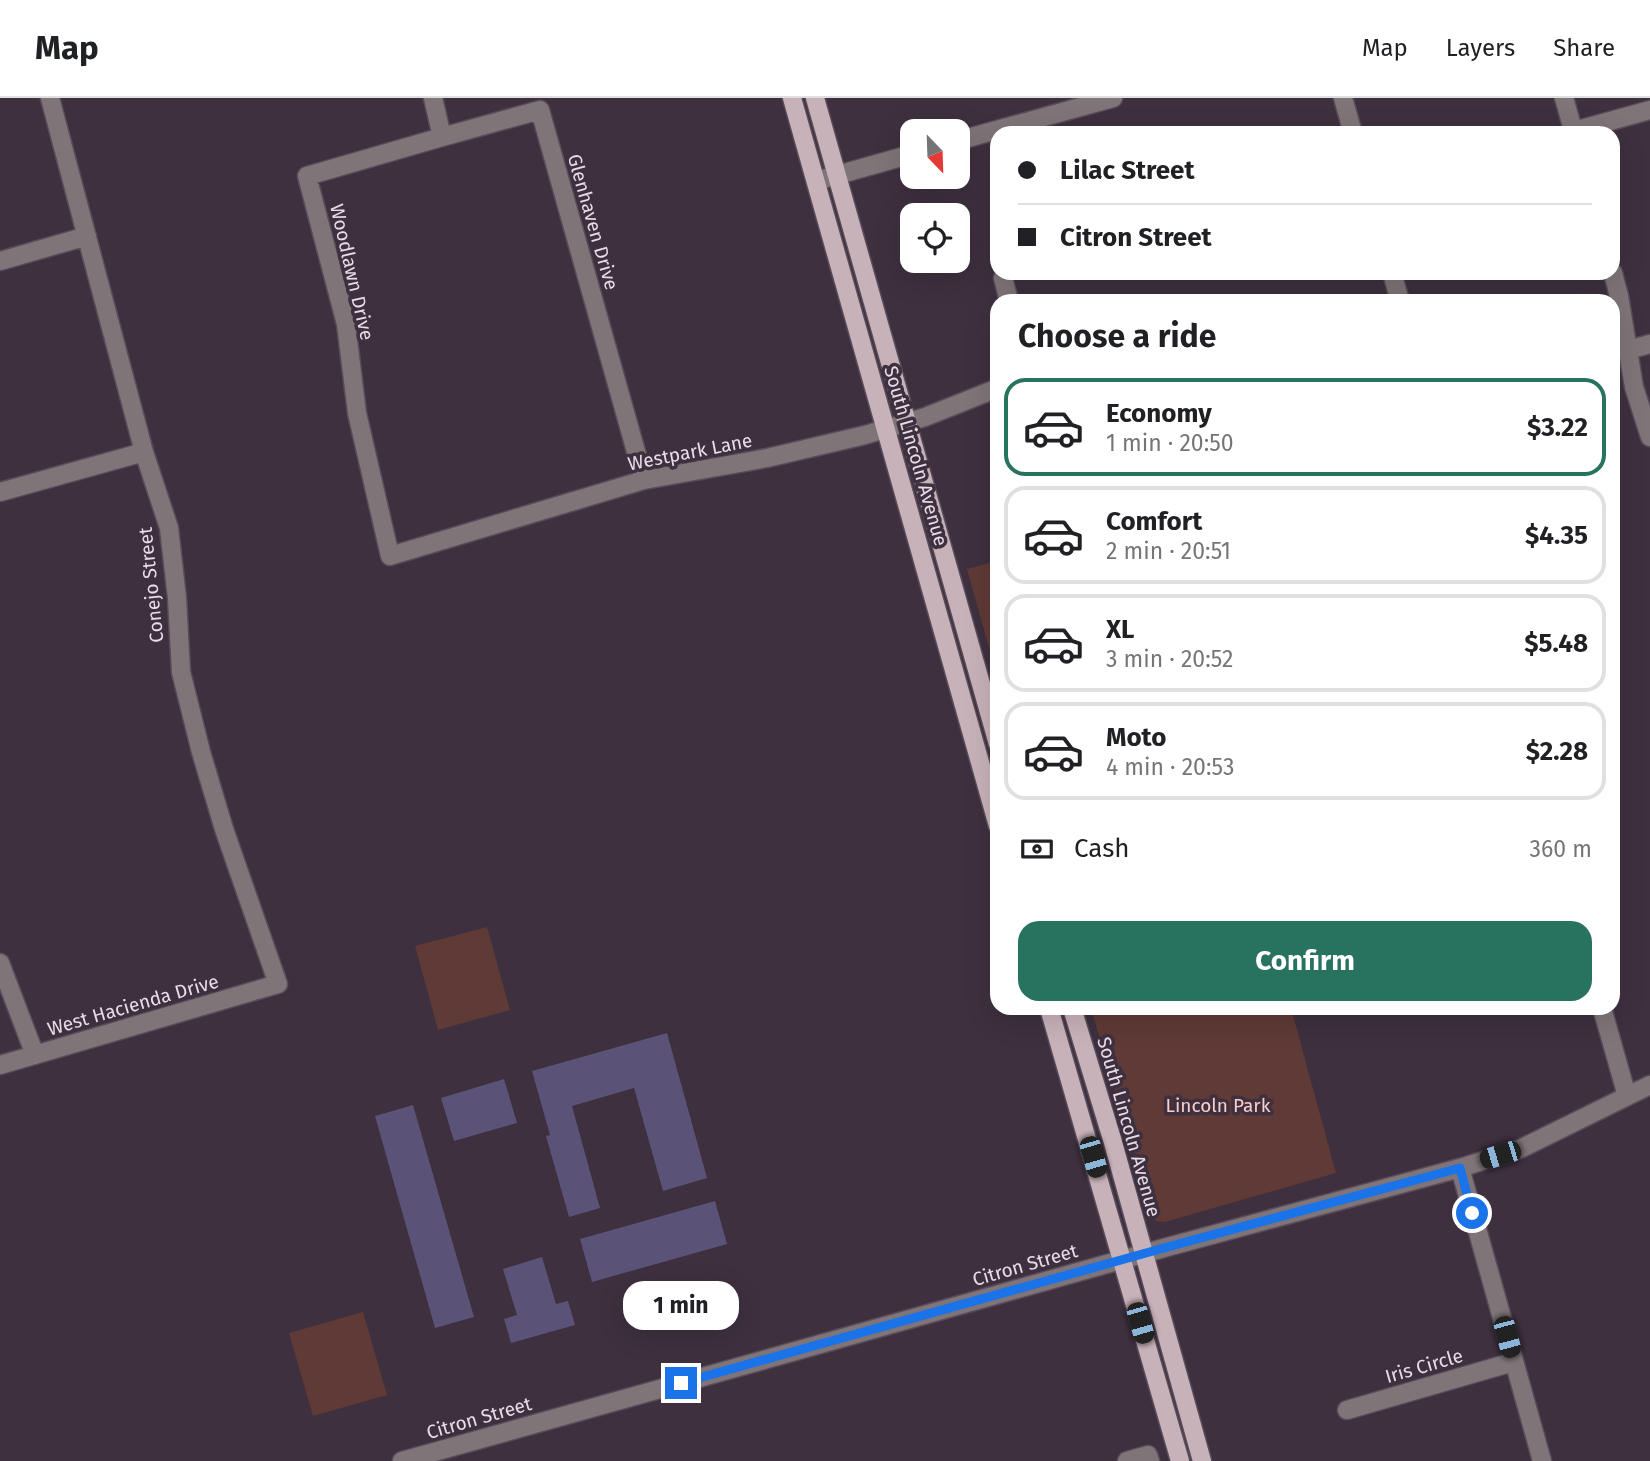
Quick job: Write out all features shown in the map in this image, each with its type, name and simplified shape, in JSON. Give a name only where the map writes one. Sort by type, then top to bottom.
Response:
[{"type":"main road","name":"South Lincoln Avenue","points":[[792,98],[990,797]]},
{"type":"main road","name":"South Lincoln Avenue","points":[[816,98],[990,716]]},
{"type":"main road","points":[[1051,1015],[1180,1461]]},
{"type":"main road","name":"South Lincoln Avenue","points":[[1074,1015],[1202,1461]]},
{"type":"street","name":"Conejo Street","points":[[50,98],[144,452],[169,528],[177,598],[181,672],[191,712],[224,829],[278,984]]},
{"type":"street","points":[[433,98],[442,137]]},
{"type":"street","points":[[1011,126],[1113,98]]},
{"type":"street","points":[[1343,98],[1351,126]]},
{"type":"street","points":[[1564,98],[1572,126]]},
{"type":"street","name":"Glenhaven Drive","points":[[442,137],[540,110],[644,481]]},
{"type":"street","points":[[1595,126],[1650,110]]},
{"type":"street","points":[[970,137],[990,132]]},
{"type":"street","name":"Woodlawn Drive","points":[[390,556],[357,412],[346,324],[307,176],[442,137]]},
{"type":"street","points":[[816,181],[900,157]]},
{"type":"street","points":[[0,261],[88,236]]},
{"type":"street","points":[[1620,302],[1634,387],[1650,437]]},
{"type":"street","points":[[1628,351],[1650,344]]},
{"type":"street","name":"Westpark Lane","points":[[390,556],[644,481],[767,458],[887,429],[925,418],[990,391]]},
{"type":"street","points":[[0,492],[144,452]]},
{"type":"street","points":[[0,963],[35,1055]]},
{"type":"street","name":"West Hacienda Drive","points":[[0,1065],[278,984]]},
{"type":"street","points":[[1604,1015],[1627,1096]]},
{"type":"street","name":"Citron Street","points":[[402,1461],[1122,1259],[1460,1168],[1520,1149],[1650,1085]]},
{"type":"street","points":[[1460,1168],[1542,1461]]},
{"type":"street","name":"Iris Circle","points":[[1347,1410],[1513,1362]]},
{"type":"street","points":[[1127,1461],[1148,1455],[1150,1461]]},
{"type":"green space","points":[[990,563],[990,651],[967,569]]},
{"type":"green space","points":[[487,927],[510,1010],[438,1030],[415,946]]},
{"type":"green space","name":"Lincoln Park","points":[[1093,1015],[1293,1015],[1336,1173],[1165,1222],[1156,1221],[1149,1211]]},
{"type":"green space","points":[[363,1312],[387,1395],[313,1416],[289,1333]]},
{"type":"building","points":[[667,1033],[707,1178],[663,1191],[634,1088],[572,1106],[600,1208],[569,1217],[546,1136],[550,1135],[532,1071]]},
{"type":"building","points":[[504,1079],[517,1123],[454,1141],[441,1098]]},
{"type":"building","points":[[413,1105],[474,1317],[435,1328],[375,1116]]},
{"type":"building","points":[[715,1201],[727,1244],[592,1282],[580,1239]]},
{"type":"building","points":[[542,1257],[556,1304],[568,1301],[575,1325],[511,1343],[504,1319],[517,1315],[503,1269]]},
{"type":"route","points":[[681,1383],[1460,1168],[1472,1213]]}]
